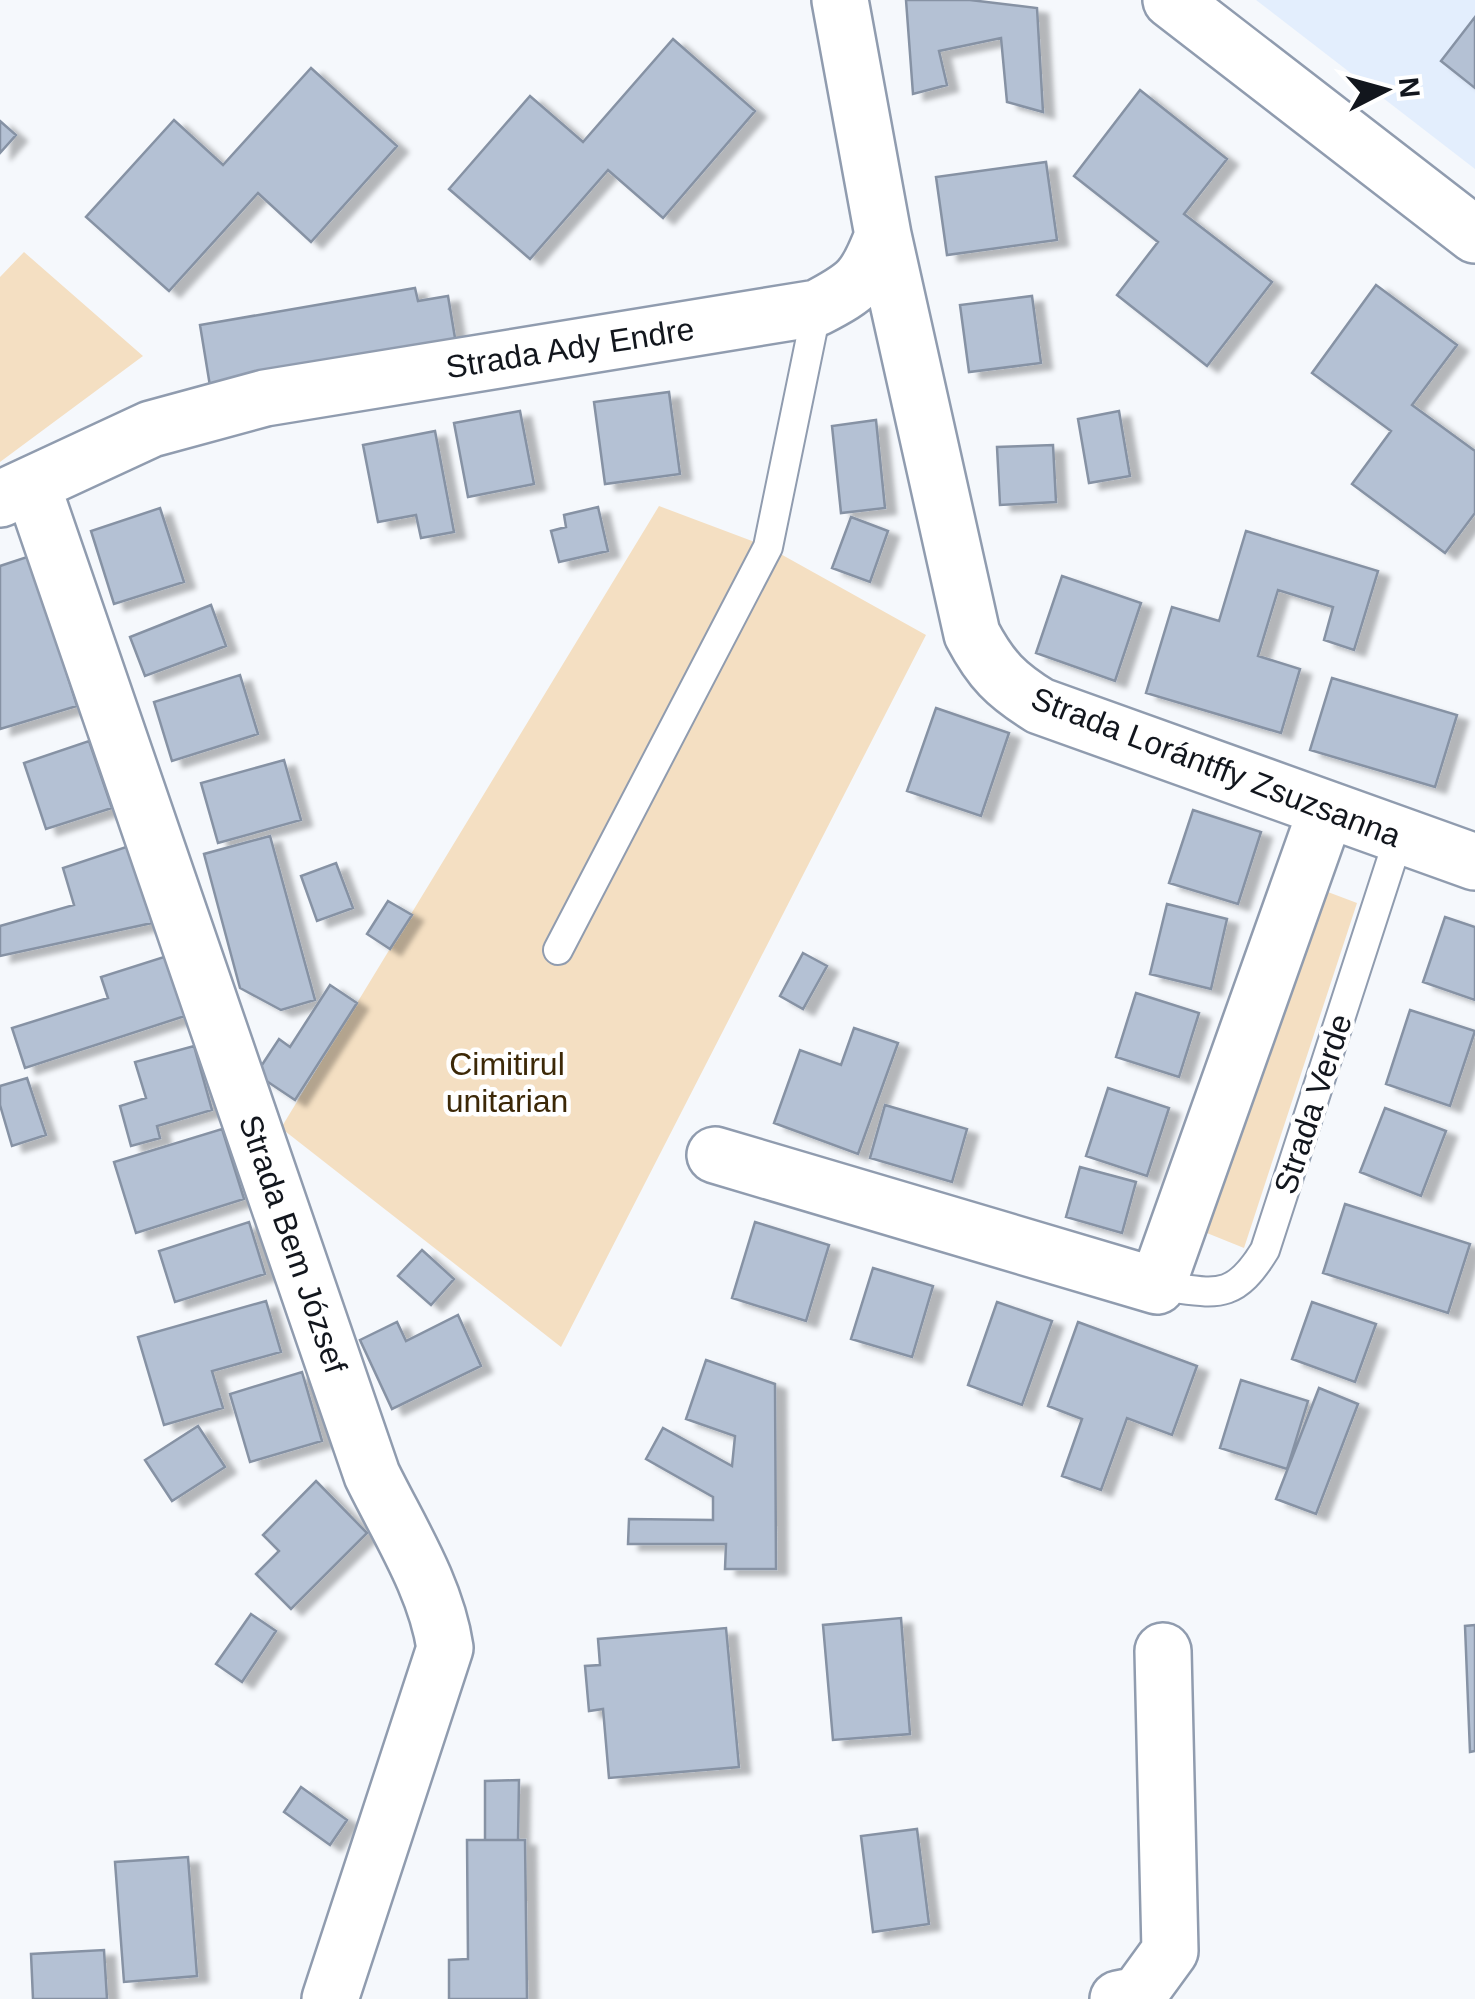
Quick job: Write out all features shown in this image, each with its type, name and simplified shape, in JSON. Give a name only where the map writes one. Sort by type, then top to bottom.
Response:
[{"type":"street","points":[[840,0],[883,235]]},
{"type":"street","points":[[1192,6],[1475,235]]},
{"type":"street","name":"Strada Ady Endre","points":[[16,492],[151,429],[264,398],[817,308],[851,290],[871,268],[883,235]]},
{"type":"street","name":"Strada Lorántffy Zsuzsanna","points":[[883,235],[972,634],[987,663],[1010,688],[1040,706],[1475,862]]},
{"type":"street","name":"Strada Bem József","points":[[16,492],[372,1474],[442,1624],[445,1648],[330,1999]]},
{"type":"street","points":[[1157,1286],[1326,810]]},
{"type":"street","name":"Strada Verde","points":[[716,1155],[1157,1286]]},
{"type":"street","points":[[1118,1999],[1138,1995],[1170,1951],[1163,1651]]},
{"type":"lane","points":[[558,950],[768,548],[817,308]]},
{"type":"lane","name":"Strada Verde","points":[[1157,1286],[1212,1292],[1234,1288],[1250,1274],[1265,1250],[1399,837]]},
{"type":"shaded area","points":[[1256,0],[1475,0],[1475,169]]},
{"type":"green space","points":[[24,252],[143,356],[0,462],[0,277]]},
{"type":"green space","name":"Cimitirul unitarian","points":[[659,506],[768,547],[926,635],[561,1347],[281,1128]]},
{"type":"green space","points":[[1312,886],[1357,903],[1244,1248],[1192,1227]]},
{"type":"building","points":[[906,0],[970,0],[1037,8],[1043,112],[1007,102],[1001,38],[939,51],[947,85],[913,94]]},
{"type":"building","points":[[1475,17],[1475,88],[1441,61]]},
{"type":"building","points":[[673,39],[755,111],[663,218],[608,170],[530,259],[449,189],[530,96],[583,142]]},
{"type":"building","points":[[311,68],[397,146],[311,242],[258,193],[169,291],[86,217],[174,120],[223,165]]},
{"type":"building","points":[[1140,90],[1227,159],[1184,214],[1272,282],[1207,366],[1117,295],[1158,242],[1074,176]]},
{"type":"building","points":[[0,121],[16,135],[0,153]]},
{"type":"building","points":[[1046,162],[1057,240],[947,255],[936,177]]},
{"type":"building","points":[[1376,285],[1457,345],[1412,405],[1475,451],[1475,513],[1445,553],[1352,484],[1391,431],[1312,373]]},
{"type":"building","points":[[415,288],[418,301],[448,296],[456,344],[210,386],[200,325]]},
{"type":"building","points":[[1032,296],[1041,363],[969,372],[960,305]]},
{"type":"building","points":[[669,392],[680,474],[605,484],[594,402]]},
{"type":"building","points":[[520,411],[534,484],[468,497],[454,423]]},
{"type":"building","points":[[1119,411],[1130,476],[1089,483],[1078,419]]},
{"type":"building","points":[[876,420],[885,508],[841,513],[832,426]]},
{"type":"building","points":[[435,431],[454,532],[421,538],[416,515],[378,522],[363,445]]},
{"type":"building","points":[[1053,445],[1056,502],[1000,505],[997,447]]},
{"type":"building","points":[[598,507],[608,551],[559,562],[551,531],[566,527],[564,515]]},
{"type":"building","points":[[160,508],[184,582],[114,604],[91,531]]},
{"type":"building","points":[[851,517],[888,531],[870,582],[832,568]]},
{"type":"building","points":[[1246,531],[1378,571],[1354,650],[1324,640],[1333,607],[1278,590],[1258,656],[1300,669],[1281,733],[1146,693],[1172,607],[1219,621]]},
{"type":"building","points":[[30,556],[77,706],[0,729],[0,566]]},
{"type":"building","points":[[1062,576],[1141,603],[1115,681],[1036,653]]},
{"type":"building","points":[[211,605],[226,646],[145,676],[130,637]]},
{"type":"building","points":[[240,675],[258,734],[172,761],[154,702]]},
{"type":"building","points":[[1332,678],[1457,715],[1435,787],[1310,750]]},
{"type":"building","points":[[936,708],[1009,733],[981,816],[907,791]]},
{"type":"building","points":[[89,741],[112,808],[46,829],[24,763]]},
{"type":"building","points":[[284,760],[301,820],[218,843],[201,783]]},
{"type":"building","points":[[1193,810],[1261,832],[1238,904],[1169,883]]},
{"type":"building","points":[[270,836],[315,1000],[281,1010],[240,988],[204,854]]},
{"type":"building","points":[[132,845],[152,923],[0,956],[0,926],[74,905],[63,868]]},
{"type":"building","points":[[336,863],[353,908],[317,921],[301,876]]},
{"type":"building","points":[[388,901],[412,915],[390,949],[367,934]]},
{"type":"building","points":[[1167,904],[1227,919],[1211,989],[1150,974]]},
{"type":"building","points":[[1445,917],[1475,927],[1475,1000],[1423,982]]},
{"type":"building","points":[[803,953],[827,966],[803,1009],[780,996]]},
{"type":"building","points":[[167,956],[185,1016],[25,1068],[12,1028],[108,998],[101,977]]},
{"type":"building","points":[[330,985],[357,1003],[295,1100],[256,1074],[279,1039],[290,1047]]},
{"type":"building","points":[[1136,993],[1199,1013],[1179,1077],[1116,1057]]},
{"type":"building","points":[[1410,1010],[1475,1031],[1450,1106],[1386,1084]]},
{"type":"building","points":[[854,1028],[898,1043],[858,1154],[774,1123],[800,1050],[841,1065]]},
{"type":"building","points":[[194,1046],[212,1110],[157,1126],[160,1138],[131,1146],[120,1106],[146,1098],[135,1062]]},
{"type":"building","points":[[27,1078],[46,1135],[12,1146],[0,1105],[0,1086]]},
{"type":"building","points":[[1108,1088],[1169,1108],[1147,1176],[1086,1156]]},
{"type":"building","points":[[885,1105],[967,1129],[952,1182],[870,1158]]},
{"type":"building","points":[[1385,1108],[1446,1131],[1421,1196],[1360,1172]]},
{"type":"building","points":[[222,1129],[244,1199],[136,1233],[114,1162]]},
{"type":"building","points":[[1080,1167],[1136,1182],[1122,1233],[1066,1217]]},
{"type":"building","points":[[1345,1204],[1470,1244],[1448,1313],[1323,1273]]},
{"type":"building","points":[[249,1222],[265,1274],[175,1302],[159,1251]]},
{"type":"building","points":[[755,1222],[829,1245],[806,1321],[732,1298]]},
{"type":"building","points":[[422,1250],[454,1279],[431,1305],[398,1276]]},
{"type":"building","points":[[873,1268],[933,1286],[912,1357],[851,1339]]},
{"type":"building","points":[[266,1301],[281,1352],[212,1371],[223,1408],[164,1425],[138,1337]]},
{"type":"building","points":[[997,1302],[1052,1321],[1022,1405],[968,1385]]},
{"type":"building","points":[[1312,1302],[1376,1324],[1355,1382],[1292,1359]]},
{"type":"building","points":[[458,1315],[481,1366],[392,1409],[360,1340],[397,1322],[406,1341]]},
{"type":"building","points":[[1078,1322],[1197,1366],[1172,1435],[1127,1418],[1101,1490],[1062,1476],[1082,1419],[1048,1406]]},
{"type":"building","points":[[706,1360],[775,1384],[776,1569],[725,1569],[726,1544],[628,1544],[629,1519],[713,1520],[713,1497],[646,1459],[663,1428],[732,1466],[735,1436],[686,1419]]},
{"type":"building","points":[[302,1372],[322,1441],[250,1462],[230,1394]]},
{"type":"building","points":[[1241,1380],[1308,1401],[1287,1469],[1220,1448]]},
{"type":"building","points":[[1319,1388],[1358,1404],[1316,1514],[1276,1499]]},
{"type":"building","points":[[198,1426],[225,1467],[172,1501],[145,1460]]},
{"type":"building","points":[[316,1481],[367,1533],[291,1609],[256,1574],[279,1551],[263,1535]]},
{"type":"building","points":[[251,1614],[276,1631],[242,1682],[216,1664]]},
{"type":"building","points":[[901,1618],[910,1734],[833,1740],[823,1625]]},
{"type":"building","points":[[1475,1625],[1475,1751],[1470,1752],[1465,1626]]},
{"type":"building","points":[[726,1628],[739,1767],[609,1778],[603,1709],[589,1711],[585,1666],[600,1665],[598,1639]]},
{"type":"building","points":[[519,1780],[518,1840],[485,1840],[485,1781]]},
{"type":"building","points":[[301,1787],[347,1820],[330,1845],[284,1812]]},
{"type":"building","points":[[917,1829],[929,1924],[873,1932],[861,1836]]},
{"type":"building","points":[[467,1840],[525,1840],[527,1999],[449,1999],[449,1960],[468,1959]]},
{"type":"building","points":[[188,1857],[197,1976],[124,1982],[115,1862]]},
{"type":"building","points":[[104,1950],[107,1999],[33,1999],[31,1954]]}]
